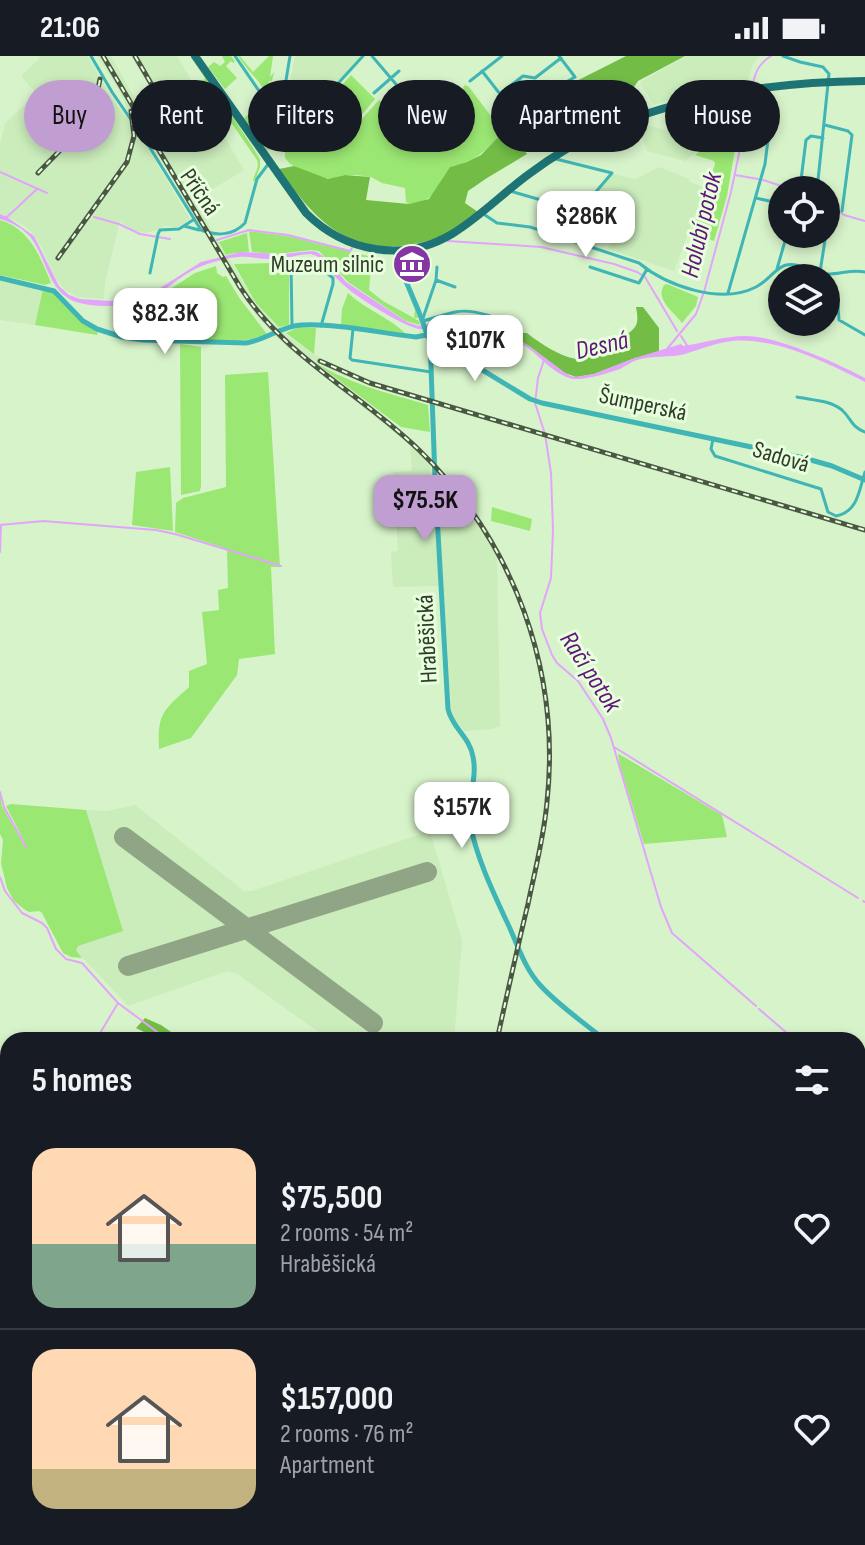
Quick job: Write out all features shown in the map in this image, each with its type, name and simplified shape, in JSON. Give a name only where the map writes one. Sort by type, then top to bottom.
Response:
[{"type":"main road","points":[[195,56],[306,213],[341,240],[370,249],[398,251],[441,240],[482,213],[552,158],[593,135],[645,115],[698,99],[752,88],[865,81]]},
{"type":"street","name":"Příčná","points":[[91,56],[201,230],[226,234],[245,223],[257,179],[269,163]]},
{"type":"street","points":[[235,56],[252,80]]},
{"type":"street","points":[[286,80],[290,56]]},
{"type":"street","points":[[341,80],[363,56]]},
{"type":"street","points":[[372,56],[390,78]]},
{"type":"street","points":[[471,80],[502,56]]},
{"type":"street","points":[[783,56],[823,67],[828,72],[818,176]]},
{"type":"street","points":[[518,80],[523,76],[535,78],[560,57],[572,72],[574,78],[570,80]]},
{"type":"street","points":[[374,93],[399,71]]},
{"type":"street","points":[[482,71],[491,82]]},
{"type":"street","points":[[567,76],[572,72]]},
{"type":"street","points":[[825,125],[852,135],[842,211]]},
{"type":"street","points":[[802,176],[806,140],[811,136],[823,138]]},
{"type":"street","points":[[728,293],[767,152]]},
{"type":"street","points":[[552,158],[612,173],[559,235]]},
{"type":"street","points":[[508,190],[579,211]]},
{"type":"street","points":[[756,198],[768,201]]},
{"type":"street","points":[[482,213],[497,223],[559,235],[639,263],[674,283],[701,292],[751,290],[768,279]]},
{"type":"street","points":[[150,273],[158,234],[165,228],[179,229],[193,220]]},
{"type":"street","points":[[184,226],[201,230]]},
{"type":"street","name":"Hraběšická","points":[[398,251],[402,271],[425,330],[431,372],[448,709],[473,755],[470,826],[484,869],[528,969],[541,986],[596,1032]]},
{"type":"street","points":[[292,326],[291,263],[317,265],[333,280],[321,326]]},
{"type":"street","points":[[425,330],[437,267]]},
{"type":"street","points":[[590,267],[639,283],[647,269]]},
{"type":"street","points":[[840,272],[865,272]]},
{"type":"street","points":[[0,278],[54,291],[83,321],[97,329],[134,339],[246,343],[292,326],[321,326],[416,337],[458,311],[502,320],[519,330]]},
{"type":"street","points":[[436,280],[455,287]]},
{"type":"street","points":[[840,321],[865,335]]},
{"type":"street","points":[[351,329],[352,360],[431,372]]},
{"type":"street","name":"Šumperská","points":[[425,330],[535,401],[804,458],[864,477]]},
{"type":"street","points":[[797,397],[837,406],[845,412],[852,425],[865,432]]},
{"type":"street","name":"Sadová","points":[[713,439],[712,451],[716,457],[821,489],[828,512],[836,516],[843,515],[856,502],[864,477]]},
{"type":"shaded area","points":[[88,56],[101,80],[25,80],[21,76],[40,58]]},
{"type":"shaded area","points":[[97,56],[111,56],[131,91],[131,116],[115,80]]},
{"type":"shaded area","points":[[131,56],[177,56],[191,80],[145,80]]},
{"type":"shaded area","points":[[295,56],[362,56],[340,80],[291,80]]},
{"type":"shaded area","points":[[686,56],[760,56],[753,64],[748,80],[665,80],[665,102],[654,105],[649,97],[649,80],[644,80]]},
{"type":"shaded area","points":[[115,103],[131,123],[131,152],[150,152],[190,219],[177,227],[164,226],[145,233],[133,230],[120,221],[104,299],[78,297],[65,290],[55,277],[33,234],[0,213],[0,145],[5,123],[24,106],[24,152],[115,152]]},
{"type":"shaded area","points":[[649,126],[665,130],[665,152],[696,152],[685,161],[649,152]]},
{"type":"shaded area","points":[[232,150],[244,170],[206,193],[194,169],[181,177],[260,307],[288,336],[320,358],[351,374],[378,383],[865,527],[865,532],[835,524],[377,388],[333,371],[301,352],[407,436],[464,495],[489,531],[506,564],[536,640],[550,711],[551,790],[543,842],[501,1032],[497,1032],[539,841],[547,780],[547,732],[542,689],[532,641],[517,598],[497,556],[500,726],[464,731],[451,708],[440,524],[444,521],[443,513],[461,513],[460,507],[465,504],[430,465],[439,586],[393,587],[391,552],[398,551],[393,472],[412,471],[410,447],[414,448],[287,347],[260,320],[243,297],[158,152],[232,152]]},
{"type":"shaded area","points":[[659,167],[705,188],[674,271],[608,249],[612,237],[586,229],[595,202],[591,199],[612,174],[636,179]]},
{"type":"shaded area","points":[[0,214],[34,236],[59,286],[80,299],[136,299],[157,290],[201,262],[240,252],[283,254],[312,251],[327,259],[346,282],[407,322],[419,326],[455,318],[480,319],[529,346],[571,376],[594,374],[681,344],[745,336],[773,340],[806,351],[865,378],[865,382],[801,353],[749,341],[726,342],[679,355],[643,358],[605,374],[572,379],[558,373],[519,342],[481,322],[463,321],[420,329],[405,324],[352,292],[317,256],[311,254],[280,259],[224,259],[196,269],[141,301],[108,306],[86,304],[76,302],[59,291],[31,238],[17,226],[0,219]]},
{"type":"shaded area","points":[[0,280],[43,289],[35,325],[0,320]]},
{"type":"shaded area","points":[[135,805],[244,891],[252,891],[430,831],[462,941],[455,1032],[319,1032],[237,974],[227,971],[128,1006],[67,941],[13,807],[107,811]]},
{"type":"green space","points":[[222,56],[231,56],[235,61],[226,66],[237,78],[232,83],[232,80],[218,80],[208,67],[214,62],[220,66],[225,62]]},
{"type":"green space","points":[[238,56],[253,72],[269,56],[273,56],[272,80],[257,80]]},
{"type":"green space","points":[[626,56],[685,56],[640,80],[579,80]]},
{"type":"green space","points":[[362,86],[375,99],[362,115]]},
{"type":"green space","points":[[475,95],[491,116],[491,144],[474,158],[452,166],[432,195],[419,202],[406,202],[405,188],[356,175],[330,179],[315,176],[290,164],[285,152],[362,152],[362,119],[378,101],[378,152],[475,152]]},
{"type":"green space","points":[[232,116],[248,140],[248,147],[232,124]]},
{"type":"green space","points":[[491,145],[491,152],[527,154],[468,191],[465,203],[478,212],[463,224],[430,240],[402,246],[374,245],[336,231],[317,216],[279,169],[294,166],[328,179],[345,175],[370,177],[366,200],[409,204],[429,199],[450,167],[481,155]]},
{"type":"green space","points":[[251,152],[255,152],[260,159],[260,167],[253,181],[258,163]]},
{"type":"green space","points":[[699,152],[734,152],[727,196],[714,241],[693,233],[699,216],[691,232],[715,164],[695,155]]},
{"type":"green space","points":[[0,220],[19,230],[33,245],[51,283],[45,285],[0,275]]},
{"type":"green space","points":[[249,231],[288,236],[372,257],[369,290],[419,321],[420,325],[406,321],[348,282],[319,251],[252,252]]},
{"type":"green space","points":[[247,233],[249,252],[226,255],[219,242]]},
{"type":"green space","points":[[234,264],[289,264],[289,325],[279,327],[256,303]]},
{"type":"green space","points":[[216,266],[217,273],[226,276],[267,334],[238,341],[144,338],[114,331],[118,323],[195,273]]},
{"type":"green space","points":[[667,284],[698,297],[696,306],[682,323],[662,296]]},
{"type":"green space","points":[[406,287],[417,311],[418,318],[414,318],[415,310]]},
{"type":"green space","points":[[43,289],[53,293],[98,331],[97,335],[35,325]]},
{"type":"green space","points":[[348,293],[406,334],[341,325],[342,309]]},
{"type":"green space","points":[[636,307],[643,307],[659,328],[659,352],[576,377],[565,373],[491,323],[518,333],[527,333],[550,349],[576,359],[631,331],[637,322]]},
{"type":"green space","points":[[299,327],[316,328],[314,354],[286,333]]},
{"type":"green space","points":[[180,344],[201,347],[201,486],[200,491],[181,495]]},
{"type":"green space","points":[[309,358],[351,381],[428,405],[430,432],[401,427]]},
{"type":"green space","points":[[268,372],[280,567],[271,567],[275,654],[239,659],[237,675],[191,738],[159,749],[159,727],[164,713],[189,687],[189,671],[207,664],[202,612],[219,610],[218,590],[228,588],[227,549],[175,532],[176,503],[183,498],[226,487],[225,375]]},
{"type":"green space","points":[[170,467],[173,531],[132,525],[136,472]]},
{"type":"green space","points":[[492,507],[532,519],[530,531],[491,521]]},
{"type":"green space","points":[[619,754],[722,815],[727,837],[644,844]]},
{"type":"green space","points":[[0,793],[2,806],[25,847],[6,806],[86,810],[123,931],[78,946],[76,950],[82,958],[71,957],[63,953],[42,913],[29,912],[14,901],[7,888],[1,863]]},
{"type":"green space","points":[[145,1018],[171,1032],[144,1032],[136,1028]]},
{"type":"waterway","name":"Holubí potok","points":[[754,80],[759,67],[771,56]]},
{"type":"waterway","name":"Holubí potok","points":[[667,349],[696,314],[739,152]]},
{"type":"waterway","points":[[0,172],[47,193]]},
{"type":"waterway","points":[[735,175],[758,179]]},
{"type":"waterway","points":[[763,180],[768,182]]},
{"type":"waterway","points":[[7,217],[37,189]]},
{"type":"waterway","points":[[840,212],[865,221]]},
{"type":"waterway","points":[[94,217],[140,234],[170,239]]},
{"type":"waterway","points":[[217,240],[249,230],[288,235],[350,251],[352,248]]},
{"type":"waterway","points":[[448,241],[541,247],[637,272],[645,277],[677,331]]},
{"type":"waterway","points":[[681,336],[688,347]]},
{"type":"waterway","name":"Račí potok","points":[[544,360],[535,403],[545,434],[551,473],[553,530],[551,578],[540,613],[542,629],[557,663],[578,681],[603,719],[661,907],[672,933],[756,1006]]},
{"type":"waterway","points":[[0,525],[43,521],[156,530],[281,566]]},
{"type":"waterway","points":[[0,552],[1,525]]},
{"type":"waterway","points":[[614,747],[858,898]]},
{"type":"waterway","points":[[0,792],[4,807],[26,847]]},
{"type":"waterway","points":[[0,877],[5,891],[22,913],[47,928],[56,949],[66,959],[82,963],[118,1003],[157,1032]]},
{"type":"waterway","points":[[101,1032],[118,1003]]},
{"type":"waterway","name":"Račí potok","points":[[759,1009],[786,1032]]},
{"type":"runway","points":[[124,837],[373,1023]]},
{"type":"runway","points":[[128,966],[427,872]]},
{"type":"railway","points":[[103,56],[240,287],[258,312],[301,354],[419,450],[452,486],[481,525],[505,567],[524,611],[538,657],[546,704],[549,753],[547,802],[539,853],[499,1032]]},
{"type":"railway","points":[[135,56],[149,80]]},
{"type":"railway","points":[[38,173],[69,142],[85,120],[97,95],[100,79]]},
{"type":"railway","points":[[58,258],[127,162],[131,147]]},
{"type":"railway","points":[[320,361],[370,383],[865,530]]},
{"type":"place","name":"Muzeum silnic","points":[[412,264]]},
{"type":"water label","name":"Desná","points":[[602,346]]}]
